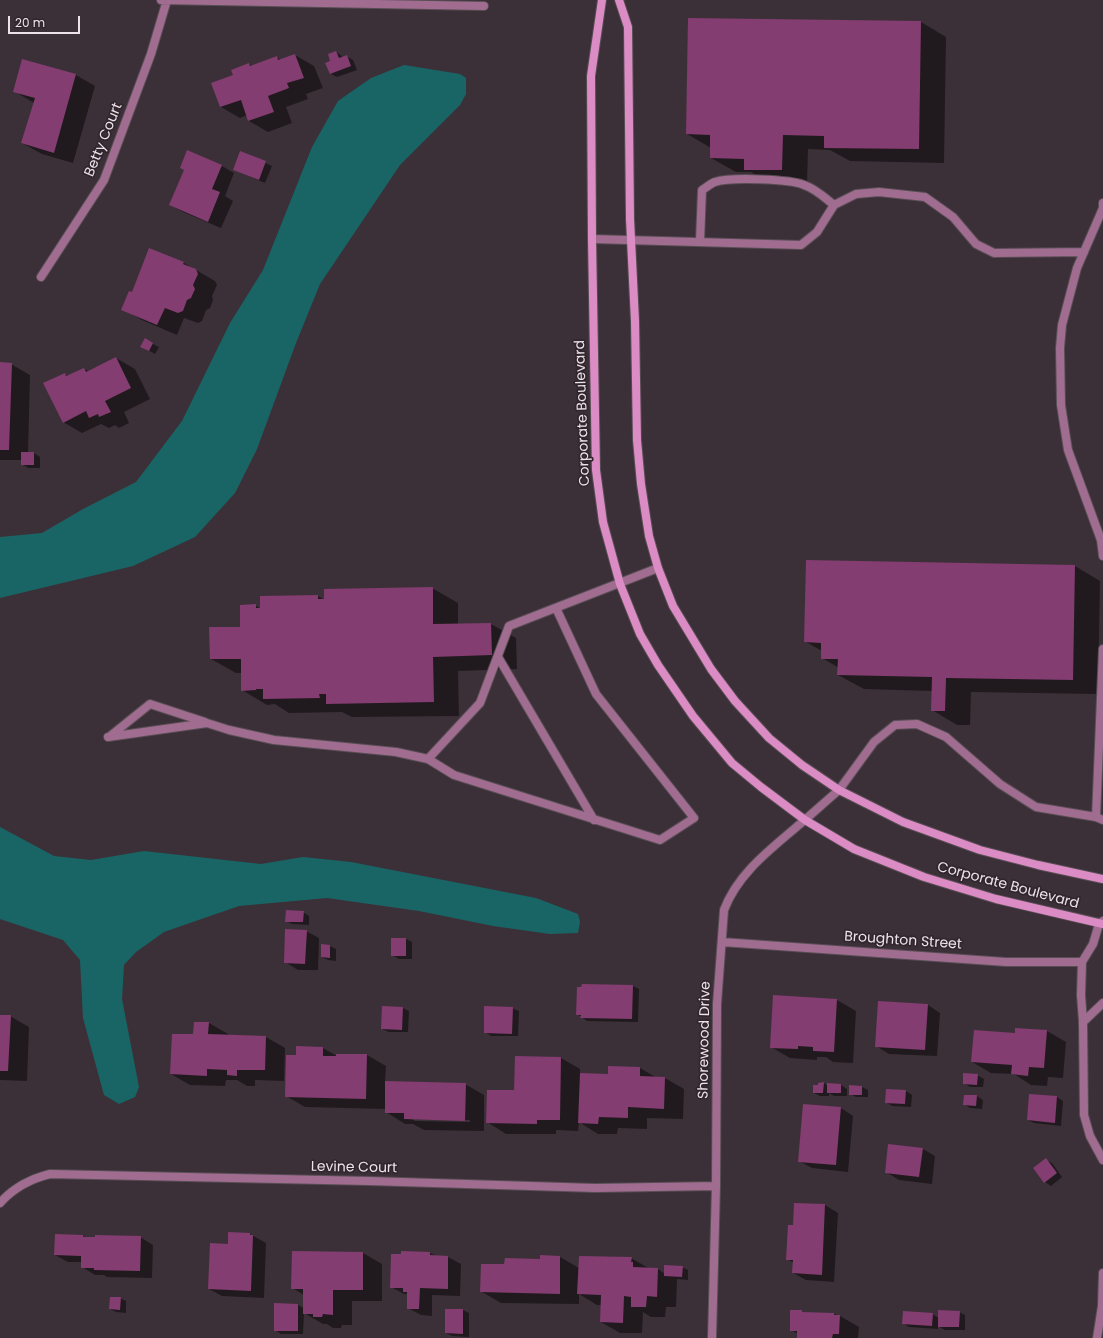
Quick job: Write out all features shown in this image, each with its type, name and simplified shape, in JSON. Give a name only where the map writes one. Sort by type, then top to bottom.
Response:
[{"type":"street","points":[[162,0],[484,6]]},
{"type":"street","name":"Betty Court","points":[[41,277],[104,180],[151,54],[167,0]]},
{"type":"street","name":"Corporate Boulevard","points":[[602,0],[591,76],[596,470],[603,522],[620,584],[640,634],[658,665],[692,716],[732,763],[805,820],[854,849],[924,877],[996,900],[1102,923]]},
{"type":"street","name":"Corporate Boulevard","points":[[619,0],[628,27],[630,239],[635,321],[637,440],[641,484],[649,536],[658,568],[674,606],[711,669],[735,701],[769,738],[802,765],[839,790],[903,822],[980,850],[1038,865],[1103,879]]},
{"type":"street","points":[[700,241],[702,190],[714,182],[782,180],[803,184],[817,191],[834,205]]},
{"type":"street","points":[[592,239],[801,245],[817,232],[834,205],[856,194],[879,192],[925,197],[953,217],[976,244],[994,254],[1084,252]]},
{"type":"street","points":[[1103,204],[1103,208],[1077,268],[1062,325],[1060,348],[1061,405],[1068,450],[1101,540],[1103,556]]},
{"type":"street","points":[[428,758],[480,703],[509,626],[658,568]]},
{"type":"street","points":[[207,723],[108,737],[150,704],[229,730],[274,740],[396,752],[428,758],[454,775],[660,840],[694,818],[596,694],[556,608]]},
{"type":"street","points":[[1099,819],[1103,649]]},
{"type":"street","points":[[498,657],[594,820]]},
{"type":"street","name":"Shorewood Drive","points":[[712,1338],[716,1186],[717,1004],[724,910],[729,898],[740,881],[762,856],[839,790],[874,742],[895,725],[917,724],[946,737],[1000,784],[1036,807],[1099,819]]},
{"type":"street","points":[[1102,923],[1093,944],[1082,962],[1081,995],[1083,1022],[1084,1115],[1090,1136],[1103,1160]]},
{"type":"street","name":"Broughton Street","points":[[722,942],[1006,962],[1082,962]]},
{"type":"street","points":[[1083,1022],[1103,1003]]},
{"type":"street","name":"Levine Court","points":[[0,1203],[17,1187],[33,1178],[50,1174],[377,1181],[595,1188],[716,1186]]},
{"type":"street","points":[[1097,1338],[1102,1306],[1103,1273]]},
{"type":"water","points":[[404,65],[460,74],[466,78],[466,94],[460,105],[400,165],[320,284],[296,343],[257,449],[235,493],[195,537],[133,566],[0,598],[0,537],[42,533],[83,509],[136,482],[182,421],[230,323],[263,270],[312,147],[338,101],[371,78]]},
{"type":"water","points":[[0,827],[54,856],[91,860],[144,851],[261,864],[303,857],[351,862],[536,898],[578,914],[580,922],[578,933],[550,934],[493,926],[419,911],[327,898],[239,906],[164,932],[136,952],[124,965],[122,999],[139,1087],[135,1097],[119,1104],[104,1095],[83,1018],[80,960],[63,940],[0,919]]},
{"type":"building","points":[[688,18],[921,21],[919,149],[824,148],[824,136],[783,135],[782,170],[744,170],[744,159],[710,158],[710,135],[686,134]]},
{"type":"building","points":[[336,51],[339,58],[347,55],[351,66],[330,74],[325,63],[330,61],[328,54]]},
{"type":"building","points":[[295,54],[304,78],[287,83],[289,88],[268,96],[274,112],[248,121],[241,100],[220,107],[211,83],[233,75],[231,70],[249,63],[250,66],[277,56],[278,60]]},
{"type":"building","points":[[22,59],[76,74],[54,153],[21,143],[35,98],[13,92]]},
{"type":"building","points":[[187,150],[222,165],[212,189],[220,192],[208,222],[169,205],[184,170],[180,168]]},
{"type":"building","points":[[240,151],[266,161],[259,180],[233,170]]},
{"type":"building","points":[[149,248],[184,262],[183,264],[196,269],[198,274],[193,285],[195,289],[191,298],[187,300],[183,311],[178,313],[165,308],[157,325],[121,310],[129,291],[132,292]]},
{"type":"building","points":[[145,338],[153,343],[149,351],[140,347]]},
{"type":"building","points":[[116,357],[131,388],[105,401],[111,412],[99,417],[98,414],[89,418],[86,411],[63,423],[43,383],[65,373],[66,376],[84,368],[86,372]]},
{"type":"building","points":[[0,362],[12,363],[9,450],[0,450]]},
{"type":"building","points":[[21,452],[34,452],[34,465],[21,465]]},
{"type":"building","points":[[806,560],[1075,565],[1073,680],[946,678],[945,711],[931,711],[932,677],[837,675],[838,659],[821,659],[821,643],[804,642]]},
{"type":"building","points":[[433,587],[433,624],[491,623],[492,655],[433,657],[434,702],[326,704],[326,694],[319,694],[320,698],[263,699],[263,689],[241,691],[241,659],[210,659],[209,627],[240,627],[240,605],[256,604],[256,608],[260,608],[260,596],[318,595],[318,599],[324,599],[324,589]]},
{"type":"building","points":[[286,910],[304,911],[303,922],[285,922]]},
{"type":"building","points":[[285,929],[307,930],[305,964],[284,963]]},
{"type":"building","points":[[391,938],[406,938],[406,956],[391,956]]},
{"type":"building","points":[[321,944],[330,945],[330,958],[321,957]]},
{"type":"building","points":[[582,984],[633,985],[632,1019],[580,1018],[581,1015],[576,1015],[577,987],[581,987]]},
{"type":"building","points":[[773,995],[837,999],[834,1052],[813,1051],[813,1047],[798,1046],[798,1049],[770,1048]]},
{"type":"building","points":[[878,1001],[928,1004],[925,1050],[875,1047]]},
{"type":"building","points":[[382,1006],[403,1007],[402,1030],[381,1029]]},
{"type":"building","points":[[484,1006],[513,1007],[512,1034],[484,1033]]},
{"type":"building","points":[[0,1015],[11,1015],[8,1071],[0,1071]]},
{"type":"building","points":[[194,1022],[209,1022],[208,1034],[266,1036],[265,1070],[237,1070],[237,1076],[227,1075],[227,1070],[207,1069],[207,1076],[170,1074],[172,1034],[193,1034]]},
{"type":"building","points":[[1015,1028],[1047,1030],[1044,1068],[1029,1067],[1028,1076],[1011,1074],[1012,1065],[971,1062],[974,1030],[1015,1033]]},
{"type":"building","points":[[296,1046],[323,1047],[323,1056],[336,1056],[336,1054],[367,1054],[366,1099],[285,1097],[286,1055],[296,1055]]},
{"type":"building","points":[[515,1056],[561,1057],[560,1120],[537,1120],[537,1124],[486,1123],[487,1090],[514,1090]]},
{"type":"building","points":[[608,1066],[640,1067],[640,1076],[665,1077],[664,1109],[628,1107],[628,1118],[599,1117],[598,1124],[578,1123],[580,1073],[608,1074]]},
{"type":"building","points":[[963,1073],[978,1074],[977,1085],[963,1084]]},
{"type":"building","points":[[385,1081],[466,1083],[465,1121],[404,1119],[404,1113],[385,1113]]},
{"type":"building","points":[[824,1082],[823,1093],[813,1093],[813,1085],[818,1085],[818,1083]]},
{"type":"building","points":[[827,1083],[841,1084],[841,1093],[827,1093]]},
{"type":"building","points":[[849,1085],[862,1086],[862,1095],[849,1095]]},
{"type":"building","points":[[886,1089],[906,1090],[905,1104],[885,1103]]},
{"type":"building","points":[[1029,1094],[1057,1096],[1055,1123],[1027,1120]]},
{"type":"building","points":[[964,1095],[977,1095],[976,1106],[963,1105]]},
{"type":"building","points":[[803,1104],[841,1107],[836,1165],[798,1162]]},
{"type":"building","points":[[888,1144],[923,1148],[919,1177],[885,1173]]},
{"type":"building","points":[[1046,1158],[1057,1173],[1044,1183],[1033,1168]]},
{"type":"building","points":[[794,1203],[825,1204],[822,1275],[792,1273],[793,1260],[786,1260],[788,1225],[793,1225]]},
{"type":"building","points":[[228,1232],[250,1233],[250,1235],[253,1235],[251,1291],[208,1289],[210,1243],[228,1244]]},
{"type":"building","points":[[55,1234],[83,1235],[83,1237],[95,1237],[95,1235],[141,1236],[140,1271],[94,1270],[94,1268],[81,1268],[81,1256],[54,1255]]},
{"type":"building","points":[[292,1251],[363,1252],[363,1290],[333,1290],[333,1315],[323,1314],[322,1317],[313,1317],[313,1314],[303,1314],[303,1289],[291,1289]]},
{"type":"building","points":[[401,1251],[430,1252],[430,1255],[448,1256],[448,1289],[420,1288],[419,1309],[407,1309],[407,1292],[403,1292],[403,1288],[390,1288],[391,1254],[401,1254]]},
{"type":"building","points":[[540,1255],[560,1256],[560,1294],[480,1292],[481,1264],[504,1264],[505,1258],[540,1259]]},
{"type":"building","points":[[579,1256],[632,1257],[631,1262],[633,1262],[633,1267],[658,1268],[657,1297],[647,1296],[646,1307],[631,1307],[631,1297],[624,1296],[623,1323],[600,1322],[601,1295],[577,1294]]},
{"type":"building","points":[[664,1265],[683,1266],[682,1277],[664,1276]]},
{"type":"building","points":[[110,1297],[121,1297],[120,1310],[109,1309]]},
{"type":"building","points":[[274,1303],[298,1304],[298,1331],[274,1331]]},
{"type":"building","points":[[445,1309],[463,1309],[463,1334],[445,1333]]},
{"type":"building","points":[[790,1310],[834,1313],[834,1315],[840,1315],[839,1334],[833,1334],[832,1338],[797,1338],[797,1331],[790,1331]]},
{"type":"building","points":[[938,1310],[960,1311],[959,1327],[938,1327]]},
{"type":"building","points":[[903,1311],[933,1313],[932,1326],[902,1324]]}]
